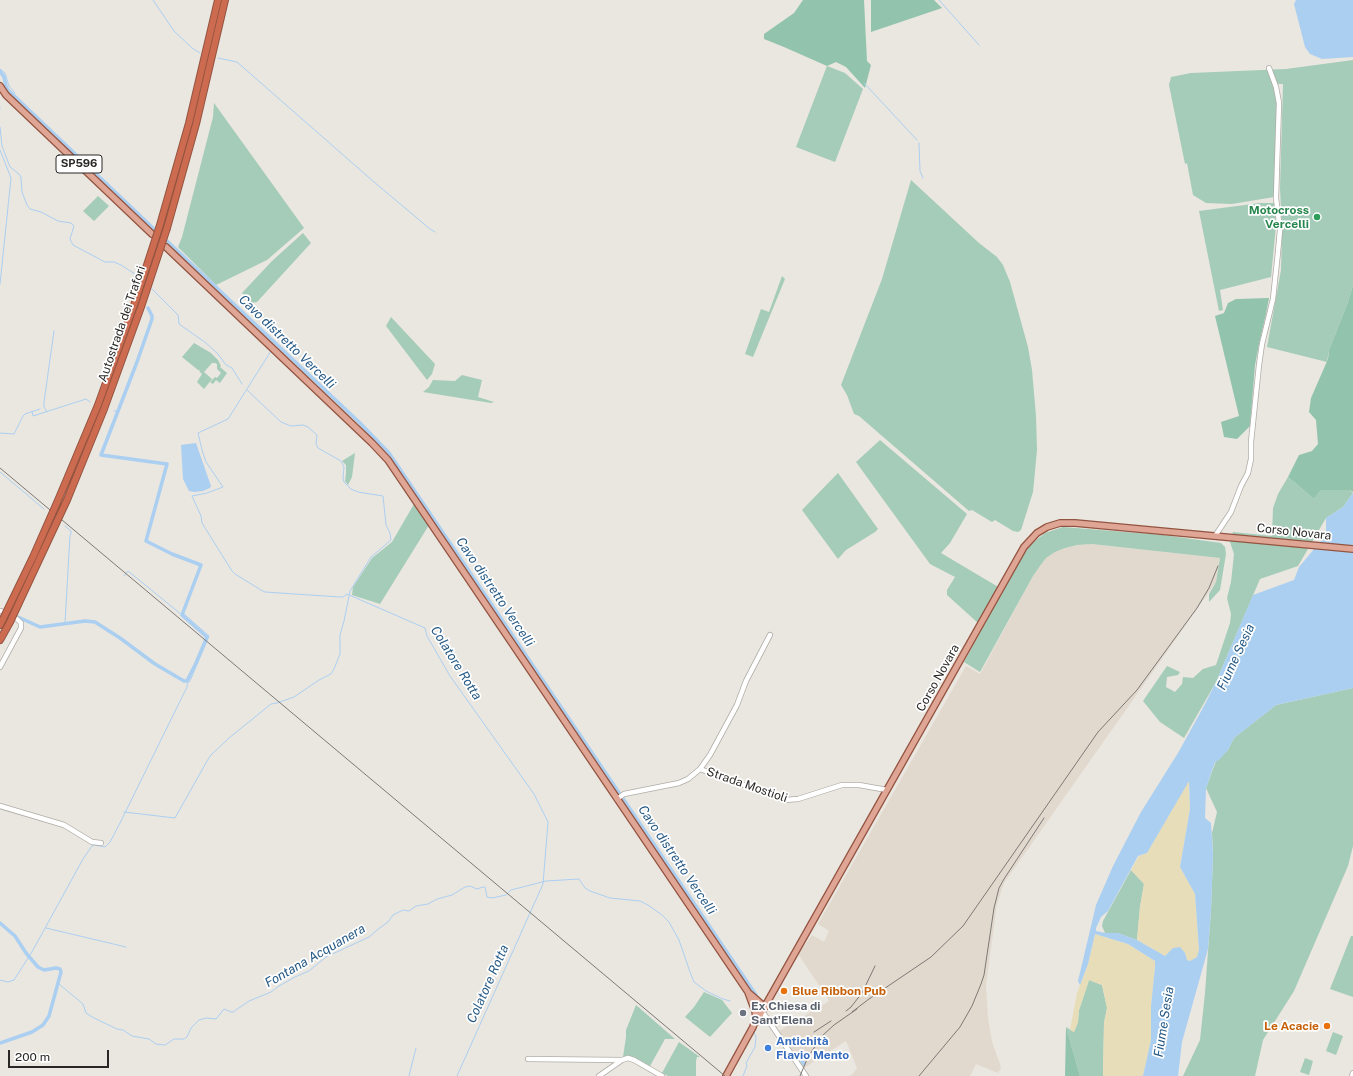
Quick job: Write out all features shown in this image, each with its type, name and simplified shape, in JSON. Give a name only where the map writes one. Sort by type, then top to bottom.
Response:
[{"type":"highway","name":"Autostrada dei Trafori","points":[[0,640],[6,621],[98,405],[134,305],[160,224],[189,123],[218,0]]},
{"type":"highway","name":"Autostrada dei Trafori","points":[[0,626],[6,621],[64,506],[101,416],[141,307],[167,228],[196,124],[225,0]]},
{"type":"main road","name":"SP596","points":[[0,86],[3,94],[152,234]]},
{"type":"main road","points":[[166,247],[380,451],[393,467],[753,1000],[763,1009]]},
{"type":"main road","name":"Corso Novara","points":[[726,1076],[1024,547],[1037,533],[1047,527],[1060,523],[1076,522],[1353,549]]},
{"type":"main road","points":[[753,1000],[762,999],[773,992]]},
{"type":"main road","points":[[753,1000],[756,1017],[754,1026]]},
{"type":"street","points":[[1215,536],[1231,512],[1241,486],[1248,473],[1251,459],[1251,442],[1262,344],[1273,299],[1280,230],[1276,198],[1279,103],[1276,87],[1269,68]]},
{"type":"street","points":[[0,667],[21,628],[21,623],[17,619]]},
{"type":"street","points":[[618,798],[624,794],[680,783],[688,779],[700,768],[710,755],[737,705],[746,681],[770,635]]},
{"type":"street","name":"Strada Mostioli","points":[[700,768],[785,800],[798,799],[842,785],[859,785],[887,790]]},
{"type":"street","points":[[0,806],[60,824],[92,842],[101,843]]},
{"type":"street","points":[[763,1009],[806,1076]]},
{"type":"street","points":[[599,1076],[622,1060],[628,1058],[662,1076]]},
{"type":"street","points":[[528,1059],[622,1060]]},
{"type":"shaded area","points":[[1092,544],[1220,558],[1216,582],[1004,883],[997,904],[986,985],[988,1018],[992,1042],[1001,1068],[998,1073],[976,1064],[970,1076],[849,1076],[852,1075],[857,1068],[846,1041],[804,1068],[779,1031],[829,1001],[798,954],[812,935],[824,942],[829,931],[818,924],[966,666],[980,674],[1033,576],[1046,558],[1065,548],[1077,545]]},
{"type":"green space","points":[[803,0],[864,0],[867,61],[871,65],[865,88],[846,67],[836,62],[827,66],[764,39],[764,34],[794,13]]},
{"type":"green space","points":[[871,0],[934,0],[942,8],[871,32]]},
{"type":"green space","name":"Motocross Vercelli","points":[[1353,60],[1353,285],[1329,350],[1327,362],[1267,347],[1281,270],[1282,230],[1280,188],[1283,84],[1273,84],[1277,104],[1274,197],[1232,204],[1206,203],[1193,195],[1187,163],[1185,164],[1169,85],[1171,77],[1191,73],[1286,69]]},
{"type":"green space","points":[[827,66],[845,73],[863,89],[835,162],[796,147]]},
{"type":"green space","points":[[214,103],[304,228],[267,260],[216,285],[178,247],[182,237],[213,117]]},
{"type":"green space","points":[[911,180],[979,243],[997,257],[1003,265],[1010,282],[1028,347],[1032,370],[1036,416],[1037,450],[1033,492],[1021,530],[1018,532],[1013,531],[995,520],[992,522],[972,510],[969,511],[859,416],[854,414],[847,395],[841,385],[882,279]]},
{"type":"green space","points":[[98,196],[109,206],[94,221],[83,211]]},
{"type":"green space","points":[[1260,203],[1274,203],[1276,225],[1271,277],[1220,290],[1223,310],[1219,311],[1199,211]]},
{"type":"green space","points":[[303,233],[311,243],[257,302],[252,303],[242,293],[272,261]]},
{"type":"green space","points":[[782,276],[785,279],[753,357],[745,354],[761,309],[769,312]]},
{"type":"green space","points":[[1353,285],[1353,492],[1350,490],[1321,490],[1314,499],[1288,477],[1299,455],[1312,451],[1318,444],[1316,420],[1309,412],[1311,398],[1328,359],[1329,350]]},
{"type":"green space","points":[[1269,298],[1255,365],[1250,426],[1237,439],[1224,437],[1221,422],[1239,416],[1215,316],[1224,313],[1228,303],[1236,299]]},
{"type":"green space","points":[[391,317],[435,364],[432,374],[427,380],[386,326]]},
{"type":"green space","points":[[194,343],[211,353],[218,360],[221,366],[220,367],[227,373],[220,383],[216,380],[213,384],[210,382],[215,377],[217,378],[221,373],[217,369],[217,364],[215,363],[212,363],[204,372],[212,379],[204,389],[197,382],[202,374],[199,371],[200,370],[182,357]]},
{"type":"green space","points":[[462,375],[482,380],[478,397],[494,402],[491,403],[423,392],[429,387],[433,380],[455,381]]},
{"type":"green space","points":[[880,440],[967,514],[950,543],[941,553],[1000,588],[978,623],[947,595],[947,590],[955,577],[930,564],[856,462]]},
{"type":"green space","points":[[355,453],[352,477],[348,485],[345,481],[346,465],[342,461]]},
{"type":"green space","points":[[838,473],[878,529],[846,550],[838,559],[802,510]]},
{"type":"green space","points":[[1288,477],[1314,499],[1321,490],[1350,490],[1353,493],[1343,507],[1326,518],[1298,566],[1260,579],[1216,682],[1184,738],[1160,722],[1143,701],[1167,666],[1180,672],[1178,675],[1167,677],[1166,687],[1175,692],[1182,684],[1183,677],[1193,678],[1203,669],[1216,665],[1230,623],[1231,614],[1227,598],[1231,582],[1234,554],[1230,542],[1233,532],[1272,536],[1273,508],[1278,494]]},
{"type":"green space","points":[[414,504],[429,525],[380,604],[352,595],[353,587],[372,558],[392,542]]},
{"type":"green space","points":[[1063,527],[1163,535],[1221,543],[1225,547],[1226,554],[1220,590],[1209,602],[1209,594],[1216,582],[1220,558],[1092,544],[1077,545],[1065,548],[1046,558],[1033,576],[980,672],[964,662],[1030,545],[1045,533]]},
{"type":"green space","points":[[1353,688],[1353,846],[1348,866],[1294,991],[1263,1040],[1255,1076],[1183,1076],[1200,1040],[1205,993],[1211,910],[1213,854],[1212,833],[1217,812],[1206,788],[1216,761],[1228,750],[1234,738],[1276,705]]},
{"type":"green space","points":[[1131,870],[1144,884],[1137,940],[1118,933],[1105,933],[1102,926],[1103,921]]},
{"type":"green space","points":[[1351,936],[1353,936],[1353,997],[1330,989]]},
{"type":"green space","points":[[1089,980],[1102,985],[1107,1008],[1104,1023],[1103,1076],[1080,1076],[1066,1027],[1074,1032],[1078,1022],[1079,1010]]},
{"type":"green space","points":[[704,992],[722,1000],[732,1013],[710,1037],[685,1017]]},
{"type":"green space","points":[[636,1005],[675,1039],[665,1039],[650,1066],[631,1056],[623,1057],[626,1030]]},
{"type":"green space","points":[[1066,1027],[1080,1076],[1065,1076]]},
{"type":"green space","points":[[1333,1032],[1343,1036],[1336,1055],[1326,1051]]},
{"type":"green space","points":[[679,1042],[700,1057],[697,1057],[696,1061],[696,1076],[668,1076],[662,1073]]},
{"type":"green space","points":[[1305,1058],[1313,1061],[1309,1075],[1300,1072]]},
{"type":"sand","points":[[1189,780],[1190,809],[1180,867],[1195,894],[1199,950],[1197,957],[1190,961],[1187,960],[1185,953],[1173,949],[1165,956],[1137,940],[1144,884],[1131,870],[1139,856],[1147,853]]},
{"type":"sand","points":[[1095,934],[1128,944],[1155,961],[1151,1006],[1151,1040],[1143,1076],[1103,1076],[1104,1023],[1107,1008],[1102,985],[1089,980],[1079,1010],[1078,1022],[1074,1032],[1070,1030],[1077,993],[1088,964]]},
{"type":"water","points":[[1296,0],[1353,0],[1353,57],[1322,59],[1310,54],[1305,47],[1294,4]]},
{"type":"water","points":[[196,443],[211,486],[203,491],[194,492],[189,491],[183,479],[181,445]]},
{"type":"water","name":"Fiume Sesia","points":[[1353,493],[1353,688],[1276,705],[1234,738],[1228,750],[1219,760],[1215,762],[1206,788],[1205,818],[1211,823],[1213,854],[1208,949],[1182,1042],[1178,1076],[1143,1076],[1151,1040],[1151,1006],[1155,961],[1128,944],[1095,934],[1088,964],[1080,985],[1078,981],[1096,905],[1113,866],[1141,812],[1178,753],[1205,704],[1216,682],[1253,595],[1294,580],[1299,567],[1326,535],[1326,518],[1343,507]],"holes":[[[1189,781],[1190,809],[1180,867],[1195,894],[1199,950],[1197,957],[1190,961],[1187,960],[1185,953],[1180,947],[1173,948],[1165,956],[1137,940],[1118,933],[1096,931],[1101,917],[1108,911],[1138,856],[1147,853]]]},
{"type":"waterway","points":[[153,0],[174,31],[192,48],[200,53]]},
{"type":"waterway","points":[[939,0],[979,45]]},
{"type":"waterway","points":[[218,58],[237,62],[374,182],[435,232]]},
{"type":"waterway","name":"Cavo distretto Vercelli","points":[[0,69],[5,73],[9,86],[15,93],[14,94]]},
{"type":"waterway","name":"Cavo distretto Vercelli","points":[[0,71],[4,77],[8,90],[154,229]]},
{"type":"waterway","points":[[864,83],[917,140]]},
{"type":"waterway","points":[[0,127],[2,146],[10,167],[21,177],[22,192],[30,209],[41,212],[58,221],[71,223],[74,226],[70,239],[73,245],[105,262],[114,262],[121,265],[138,276]]},
{"type":"waterway","points":[[919,143],[920,171],[923,178]]},
{"type":"waterway","points":[[0,150],[11,178],[0,284]]},
{"type":"waterway","name":"Cavo distretto Vercelli","points":[[167,241],[360,423],[389,453],[756,995]]},
{"type":"waterway","points":[[152,289],[178,315],[179,324],[206,343],[218,354],[226,365],[232,368],[242,384]]},
{"type":"waterway","points":[[18,617],[40,627],[85,621],[95,622],[120,638],[155,664],[184,681],[187,681],[207,637],[182,615],[201,565],[172,554],[146,541],[167,464],[101,455],[152,319],[148,308]]},
{"type":"waterway","points":[[47,412],[44,407],[44,402],[54,331]]},
{"type":"waterway","name":"Colatore Rotta","points":[[271,351],[228,419],[198,433],[206,462],[223,487],[207,493],[192,496],[201,516],[202,523],[232,571],[265,592],[340,597],[347,594],[425,628],[427,636],[450,676],[534,794],[548,822],[543,884],[457,1076]]},
{"type":"waterway","points":[[124,812],[175,818],[211,755],[229,738],[271,704],[294,697],[319,680],[331,674],[340,654],[340,635],[350,591],[371,557],[391,540],[390,533],[386,525],[383,496],[358,492],[351,489],[344,482],[344,467],[341,461],[318,448],[316,444],[317,435],[308,427],[303,425],[291,426],[281,422],[247,390]]},
{"type":"waterway","points":[[32,411],[33,416],[86,399],[90,402]]},
{"type":"waterway","points":[[0,433],[14,434],[25,414],[40,409]]},
{"type":"waterway","points":[[0,472],[44,509]]},
{"type":"waterway","points":[[65,526],[71,531],[71,534],[65,623]]},
{"type":"waterway","points":[[124,576],[128,571],[182,615]]},
{"type":"waterway","points":[[0,980],[8,982],[14,980],[33,950],[83,859],[92,846],[105,847],[110,842],[120,823],[187,688],[187,684],[190,681],[209,636],[184,614]]},
{"type":"waterway","name":"Fontana Acquanera","points":[[59,984],[83,1004],[86,1013],[94,1018],[117,1029],[123,1030],[132,1036],[149,1039],[156,1044],[165,1045],[174,1039],[184,1039],[187,1037],[191,1028],[199,1020],[206,1018],[216,1019],[224,1009],[233,1012],[249,1001],[271,992],[295,977],[309,971],[326,957],[369,937],[388,922],[393,915],[403,910],[409,911],[416,906],[428,904],[470,886],[477,889],[485,887],[487,897],[492,898],[506,895],[511,890],[546,881],[579,879],[585,888],[590,891],[610,898],[640,901],[662,915],[669,922],[679,940],[694,982],[706,991],[730,1001]]},
{"type":"waterway","name":"Fontana Acquanera","points":[[0,923],[15,936],[26,953],[38,967],[44,970],[56,968],[60,969],[61,972],[49,1016],[43,1025],[32,1032],[0,1043]]},
{"type":"waterway","points":[[46,928],[126,947]]},
{"type":"waterway","name":"Fontana Acquanera","points":[[743,1076],[747,1066],[746,1063],[755,1047],[756,1037],[754,1032]]},
{"type":"waterway","points":[[409,1076],[416,1048]]},
{"type":"waterway","name":"Cavo distretto Vercelli","points":[[798,1055],[804,1064]]},
{"type":"railway","points":[[0,468],[725,1076]]},
{"type":"railway","points":[[852,1012],[931,957],[963,926],[1098,732],[1137,690],[1197,608],[1209,588],[1218,566]]},
{"type":"railway","points":[[919,1076],[960,1027],[972,1006],[984,975],[994,908],[999,888],[1044,818]]},
{"type":"railway","points":[[846,1011],[862,993],[875,966]]},
{"type":"railway","points":[[800,1076],[808,1057],[822,1036],[834,1025],[857,1009]]},
{"type":"railway","points":[[814,1032],[831,1021]]},
{"type":"place","name":"Motocross Vercelli","points":[[1317,217]]},
{"type":"place","name":"Blue Ribbon Pub","points":[[784,991]]},
{"type":"place","name":"Ex Chiesa di Sant'Elena","points":[[743,1013]]},
{"type":"place","name":"Le Acacie","points":[[1327,1026]]},
{"type":"place","name":"Antichità Flavio Mento","points":[[768,1048]]}]
